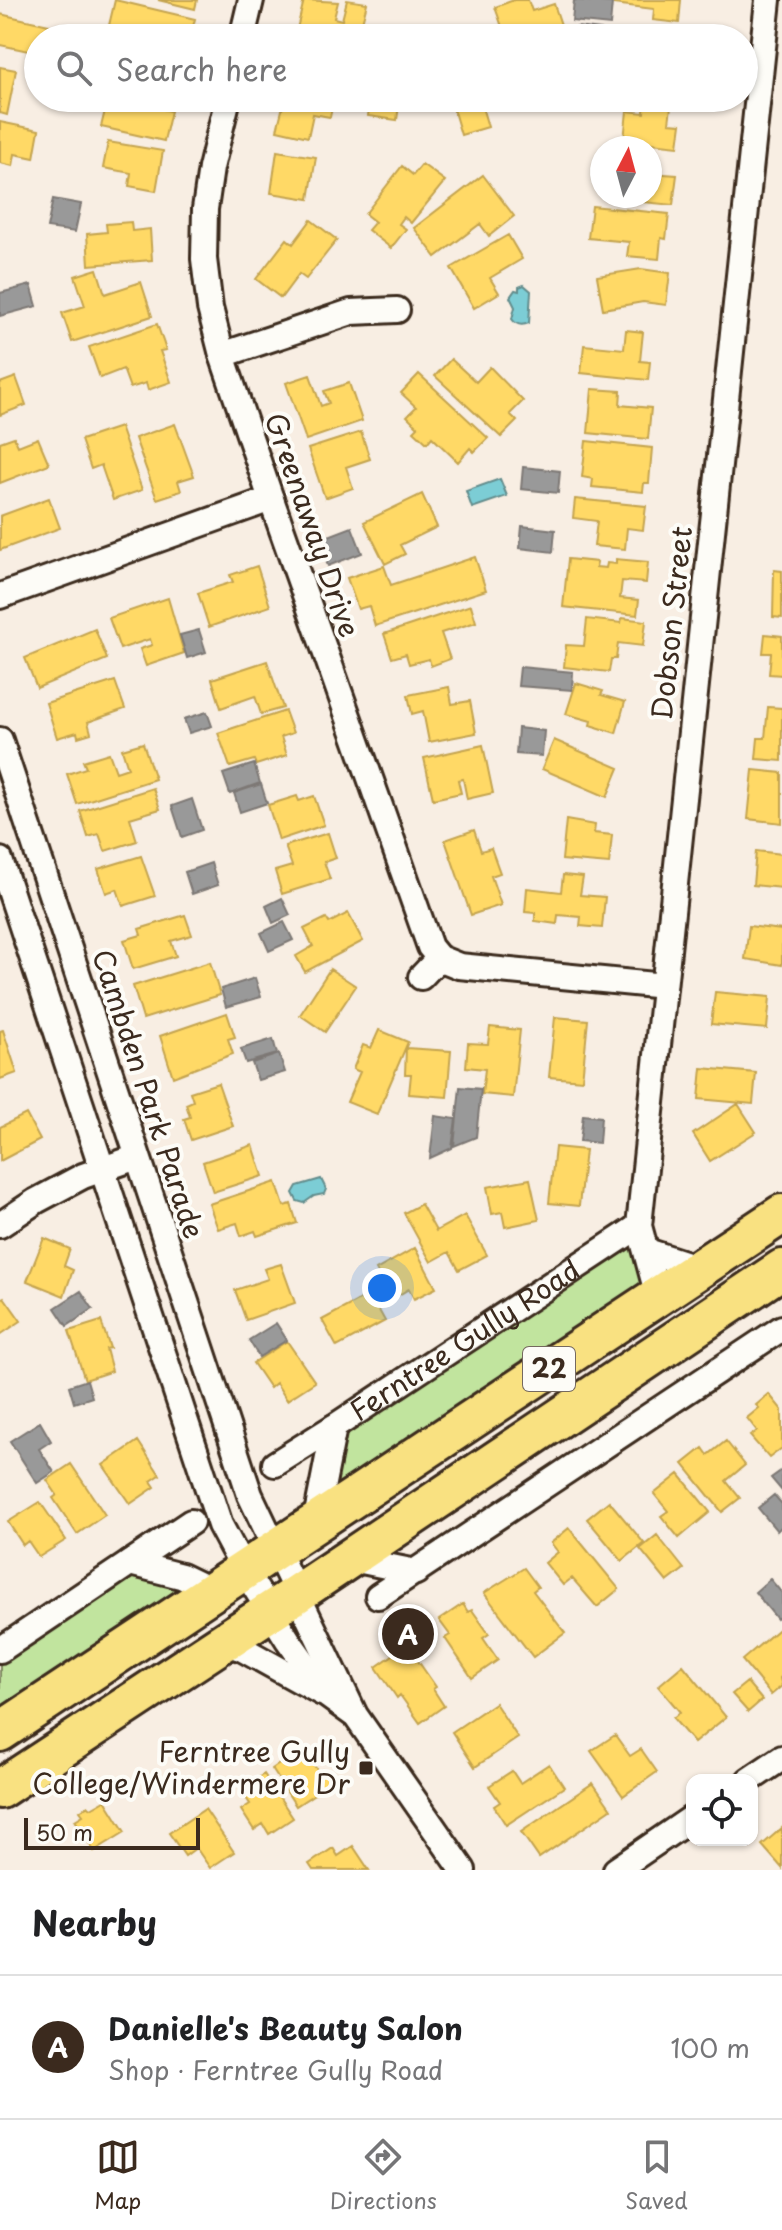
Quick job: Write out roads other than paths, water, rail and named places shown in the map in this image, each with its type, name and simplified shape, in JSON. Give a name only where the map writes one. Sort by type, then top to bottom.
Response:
[{"type":"main road","name":"22","points":[[0,1732],[782,1214]]},
{"type":"main road","name":"22","points":[[0,1789],[782,1269]]},
{"type":"street","points":[[245,24],[251,0]]},
{"type":"street","name":"Dobson Street","points":[[758,95],[768,0]]},
{"type":"street","name":"Greenaway Drive","points":[[225,112],[211,168],[203,235],[206,284],[222,355],[423,933],[439,958]]},
{"type":"street","name":"Dobson Street","points":[[658,1296],[639,1226],[756,112]]},
{"type":"street","points":[[222,355],[351,312],[397,310]]},
{"type":"street","points":[[0,596],[271,499]]},
{"type":"street","name":"Cambden Park Parade","points":[[0,740],[240,1467],[275,1549],[284,1602]]},
{"type":"street","points":[[0,860],[220,1525],[244,1570],[284,1602],[355,1715],[463,1870]]},
{"type":"street","points":[[421,977],[439,958],[459,966],[664,986]]},
{"type":"street","points":[[0,1225],[60,1187],[137,1157]]},
{"type":"street","name":"Ferntree Gully Road","points":[[315,1524],[334,1427],[639,1226]]},
{"type":"street","points":[[647,1251],[699,1268]]},
{"type":"street","points":[[378,1596],[782,1328]]},
{"type":"street","points":[[275,1464],[334,1427]]},
{"type":"street","points":[[206,1483],[240,1467]]},
{"type":"street","points":[[0,1650],[191,1522]]},
{"type":"street","points":[[347,1558],[416,1572]]},
{"type":"street","points":[[130,1563],[181,1576],[212,1591]]},
{"type":"street","points":[[284,1602],[328,1696]]},
{"type":"street","points":[[219,1644],[239,1647],[328,1696],[355,1715]]},
{"type":"street","points":[[758,1774],[782,1758]]},
{"type":"street","points":[[616,1870],[686,1822]]},
{"type":"water","points":[[524,285],[531,291],[529,323],[522,325],[512,319],[515,307],[510,297]]},
{"type":"water","points":[[500,479],[507,496],[472,508],[466,491]]},
{"type":"water","points":[[321,1179],[326,1189],[324,1194],[304,1203],[297,1201],[293,1193],[297,1186]]},
{"type":"place","name":"Danielle's Beauty Salon","points":[[408,1634]]},
{"type":"place","name":"Ferntree Gully College/Windermere Dr","points":[[366,1768]]}]
